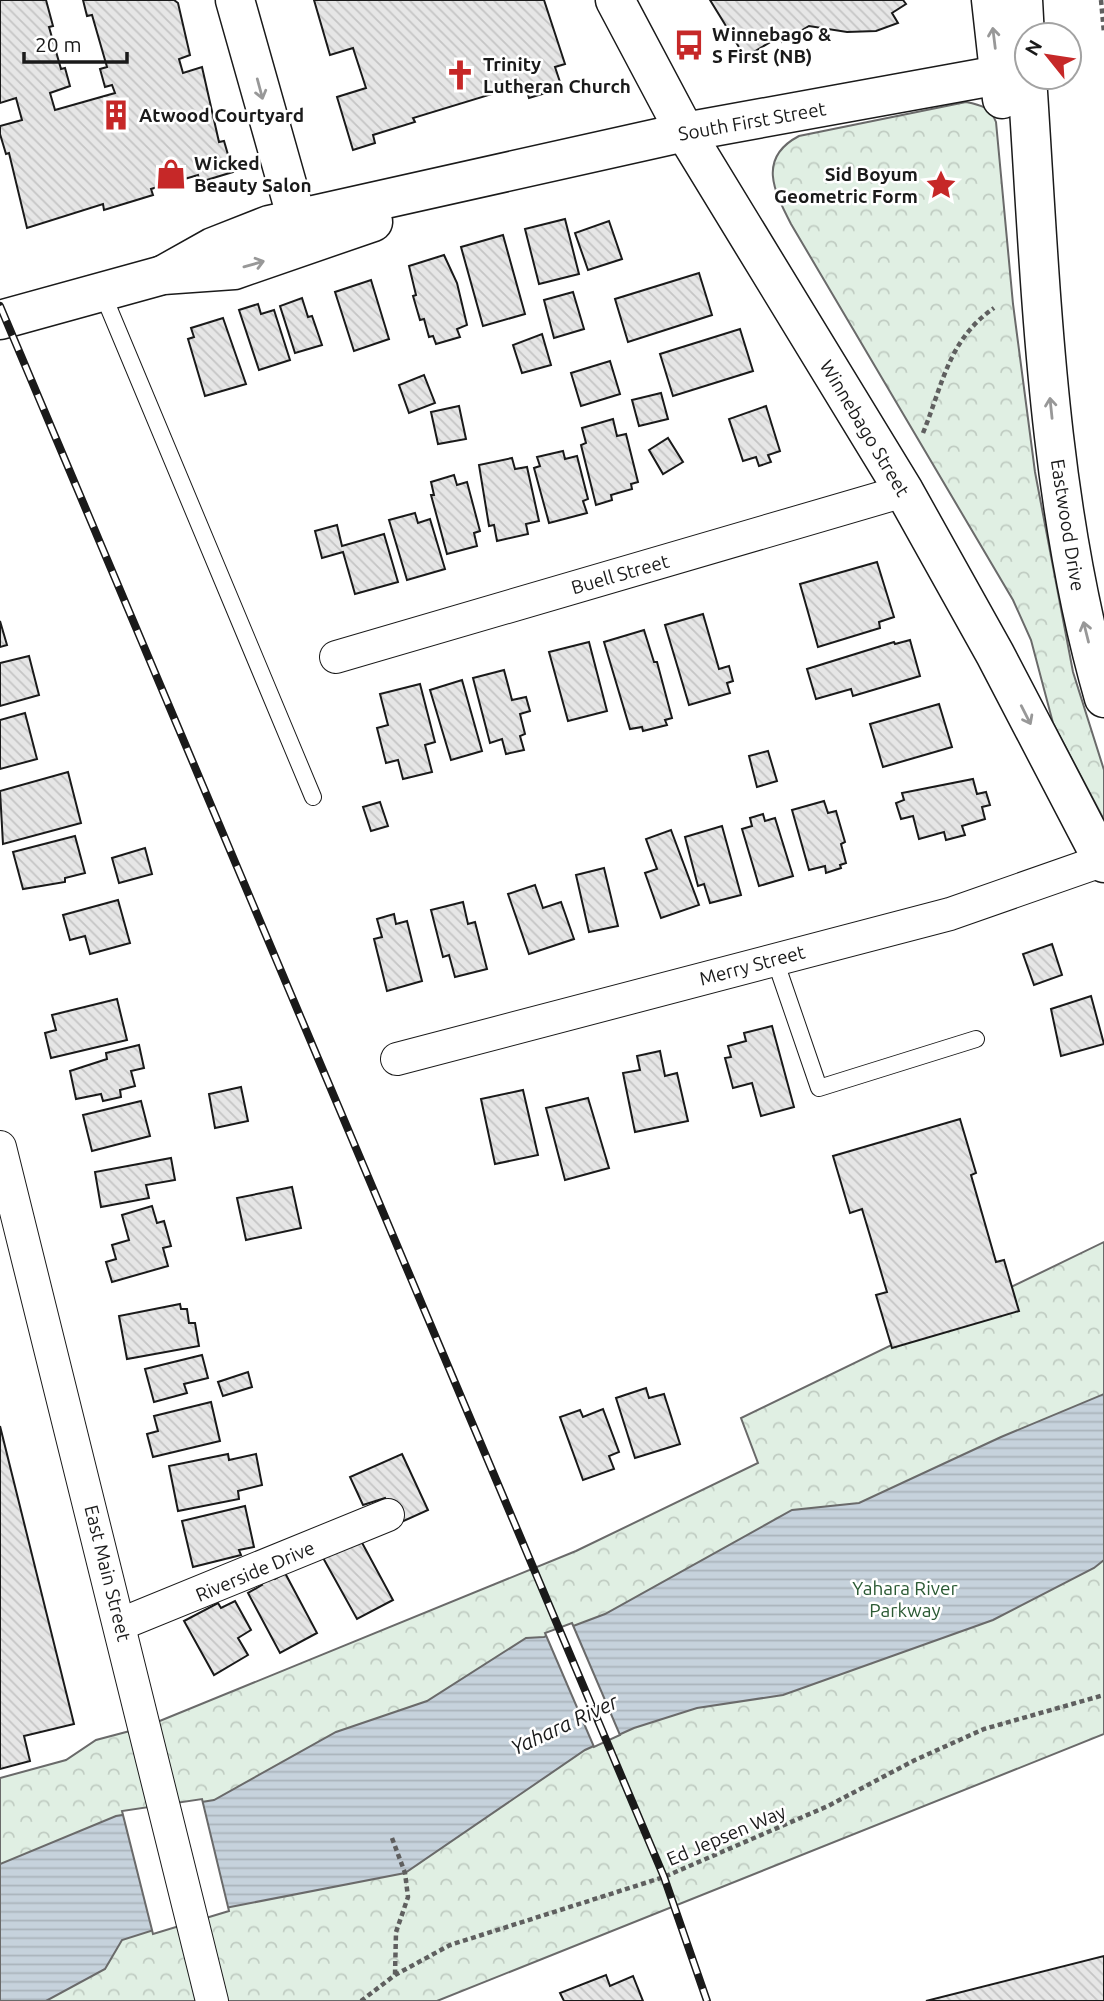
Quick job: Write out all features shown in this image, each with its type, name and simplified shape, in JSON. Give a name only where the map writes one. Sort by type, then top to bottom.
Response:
[{"type":"street","points":[[235,0],[300,233]]},
{"type":"street","name":"Winnebago Street","points":[[615,0],[685,132],[904,491],[995,654],[1103,861]]},
{"type":"street","name":"Eastwood Drive","points":[[991,0],[1013,61]]},
{"type":"street","name":"Eastwood Drive","points":[[1022,21],[1023,0]]},
{"type":"street","name":"South First Street","points":[[0,320],[163,275],[214,247],[269,225],[300,233],[507,173],[685,132],[1013,76]]},
{"type":"street","name":"Eastwood Drive","points":[[1018,91],[1024,289],[1045,349],[1059,483],[1081,609],[1104,698]]},
{"type":"street","name":"Buell Street","points":[[336,657],[904,491]]},
{"type":"street","name":"Merry Street","points":[[397,1059],[950,914],[1103,861]]},
{"type":"street","name":"East Main Street","points":[[0,1147],[121,1624],[157,1788],[212,2001]]},
{"type":"street","name":"Riverside Drive","points":[[121,1624],[388,1515]]},
{"type":"lane","points":[[101,292],[313,797]]},
{"type":"lane","points":[[775,960],[819,1088],[976,1039]]},
{"type":"path","points":[[1101,0],[1104,33]]},
{"type":"path","points":[[923,433],[950,354],[975,321],[994,308]]},
{"type":"path","name":"Ed Jepsen Way","points":[[361,2001],[395,1975],[450,1945],[664,1877],[828,1807],[915,1760],[984,1729],[1104,1695]]},
{"type":"path","points":[[392,1838],[405,1873],[408,1897],[396,1932],[395,1975]]},
{"type":"green space","points":[[966,102],[984,108],[996,122],[1013,304],[1035,472],[1073,672],[1104,770],[1104,820],[1053,723],[1031,640],[1013,600],[791,224],[775,187],[774,165],[778,154],[799,136]]},
{"type":"green space","name":"Yahara River Parkway","points":[[1104,1242],[1104,1734],[437,2001],[0,2001],[0,1778],[66,1760],[96,1740],[145,1727],[576,1551],[758,1463],[741,1418]]},
{"type":"water","name":"Yahara River","points":[[1104,1394],[1104,1560],[1094,1568],[993,1620],[783,1695],[697,1708],[634,1728],[585,1750],[405,1873],[220,1909],[122,1940],[105,1969],[46,2001],[0,2001],[0,1864],[116,1816],[214,1800],[336,1732],[427,1701],[526,1638],[544,1637],[605,1614],[792,1510],[859,1503],[1001,1437]]},
{"type":"pier","points":[[572,1623],[620,1735],[594,1747],[545,1633]]},
{"type":"pier","points":[[202,1799],[229,1911],[153,1934],[122,1811]]},
{"type":"building","name":"Atwood Courtyard","points":[[0,0],[46,0],[53,26],[49,27],[61,69],[65,68],[70,86],[50,93],[55,110],[115,93],[112,85],[105,87],[100,69],[107,67],[92,15],[87,16],[83,0],[174,0],[178,3],[190,55],[179,59],[183,73],[202,67],[219,142],[224,141],[233,172],[200,182],[198,175],[151,189],[153,195],[104,210],[103,204],[27,228],[9,153],[6,154],[0,134],[0,126],[22,120],[16,98],[0,103]]},
{"type":"building","name":"Trinity Lutheran Church","points":[[314,0],[544,0],[565,64],[555,67],[562,88],[529,98],[525,84],[413,118],[415,122],[373,135],[375,143],[353,150],[337,97],[366,88],[353,48],[330,55]]},
{"type":"building","points":[[710,0],[903,0],[906,4],[892,13],[898,23],[876,31],[847,32],[809,26],[782,42],[779,37],[745,57]]},
{"type":"building","points":[[565,219],[579,274],[539,284],[525,229]]},
{"type":"building","points":[[609,221],[622,259],[588,270],[575,233]]},
{"type":"building","points":[[503,235],[525,314],[483,326],[461,247]]},
{"type":"building","points":[[444,255],[457,283],[467,325],[457,329],[460,337],[436,344],[433,336],[429,337],[424,319],[420,320],[409,266]]},
{"type":"building","points":[[699,273],[712,315],[628,342],[615,299]]},
{"type":"building","points":[[371,280],[389,339],[354,351],[335,292]]},
{"type":"building","points":[[573,292],[584,329],[554,338],[544,300]]},
{"type":"building","points":[[302,298],[308,317],[312,316],[322,345],[295,353],[280,306]]},
{"type":"building","points":[[258,304],[261,314],[274,310],[290,360],[259,370],[239,310]]},
{"type":"building","points":[[223,318],[246,384],[205,396],[188,339],[194,337],[191,328]]},
{"type":"building","points":[[740,329],[753,371],[673,396],[660,354]]},
{"type":"building","points":[[542,334],[551,365],[522,373],[513,345]]},
{"type":"building","points":[[610,361],[620,394],[581,406],[571,373]]},
{"type":"building","points":[[424,375],[435,403],[409,413],[399,385]]},
{"type":"building","points":[[661,393],[668,419],[639,426],[632,400]]},
{"type":"building","points":[[459,406],[466,439],[438,444],[431,412]]},
{"type":"building","points":[[766,406],[780,451],[768,455],[771,462],[759,466],[756,457],[743,461],[729,419]]},
{"type":"building","points":[[613,419],[617,436],[626,434],[638,482],[631,484],[632,489],[611,495],[612,500],[596,505],[581,445],[586,443],[582,428]]},
{"type":"building","points":[[668,438],[683,462],[663,474],[649,450]]},
{"type":"building","points":[[563,451],[565,459],[577,456],[588,499],[583,501],[587,513],[549,523],[534,468],[540,466],[537,457]]},
{"type":"building","points":[[512,458],[515,469],[527,467],[539,521],[526,524],[528,534],[497,541],[494,525],[489,526],[479,465]]},
{"type":"building","points":[[454,475],[457,485],[467,482],[480,531],[474,533],[477,546],[447,554],[431,495],[434,495],[431,482]]},
{"type":"building","points":[[415,513],[418,523],[430,519],[445,569],[407,580],[389,520]]},
{"type":"building","points":[[337,525],[342,546],[384,534],[398,582],[355,594],[343,552],[322,558],[315,531]]},
{"type":"building","points":[[877,562],[894,617],[879,622],[880,628],[818,647],[800,584]]},
{"type":"building","points":[[703,614],[719,669],[729,666],[733,681],[727,683],[730,693],[689,705],[665,625]]},
{"type":"building","points":[[0,621],[7,645],[0,647]]},
{"type":"building","points":[[644,630],[654,662],[657,662],[672,718],[665,720],[667,725],[643,731],[642,727],[630,729],[604,642]]},
{"type":"building","points":[[910,640],[920,676],[853,696],[851,689],[816,699],[807,669],[894,642],[895,644]]},
{"type":"building","points":[[589,642],[607,711],[568,721],[549,652]]},
{"type":"building","points":[[29,656],[39,695],[0,706],[0,663]]},
{"type":"building","points":[[504,670],[512,700],[526,697],[530,711],[520,714],[525,734],[520,736],[524,750],[506,754],[502,739],[490,743],[473,678]]},
{"type":"building","points":[[462,680],[482,751],[451,760],[430,690]]},
{"type":"building","points":[[420,684],[435,742],[425,745],[432,772],[403,779],[398,760],[386,763],[377,728],[388,725],[380,694]]},
{"type":"building","points":[[939,704],[952,747],[883,767],[870,724]]},
{"type":"building","points":[[25,713],[37,759],[0,769],[0,720]]},
{"type":"building","points":[[768,751],[777,781],[757,787],[749,756]]},
{"type":"building","points":[[68,772],[81,823],[3,844],[0,791]]},
{"type":"building","points":[[973,779],[977,794],[986,792],[990,805],[982,807],[985,819],[962,826],[965,835],[946,840],[944,832],[919,839],[913,816],[901,819],[896,803],[904,800],[902,793]]},
{"type":"building","points":[[824,801],[828,813],[836,811],[845,842],[841,844],[846,863],[840,865],[841,868],[826,873],[825,866],[809,870],[792,810]]},
{"type":"building","points":[[380,802],[388,826],[371,831],[363,807]]},
{"type":"building","points":[[763,814],[765,821],[775,818],[793,876],[759,886],[742,829],[752,826],[750,818]]},
{"type":"building","points":[[722,826],[741,895],[710,903],[704,884],[698,886],[685,837]]},
{"type":"building","points":[[671,830],[699,905],[661,918],[645,873],[657,869],[646,839]]},
{"type":"building","points":[[75,836],[85,873],[65,878],[65,882],[23,889],[13,852]]},
{"type":"building","points":[[145,848],[152,874],[119,883],[112,858]]},
{"type":"building","points":[[604,868],[618,926],[589,932],[576,875]]},
{"type":"building","points":[[535,885],[543,908],[561,902],[574,939],[529,954],[508,894]]},
{"type":"building","points":[[118,900],[130,943],[90,954],[85,936],[70,940],[63,915]]},
{"type":"building","points":[[463,902],[468,924],[475,922],[487,969],[455,977],[449,955],[443,957],[431,910]]},
{"type":"building","points":[[394,914],[396,924],[407,921],[422,981],[387,991],[374,939],[382,937],[377,919]]},
{"type":"building","points":[[1052,944],[1062,975],[1034,985],[1023,954]]},
{"type":"building","points":[[1091,996],[1104,1044],[1061,1056],[1051,1009]]},
{"type":"building","points":[[117,999],[127,1040],[51,1058],[45,1033],[56,1030],[52,1015]]},
{"type":"building","points":[[772,1026],[794,1107],[761,1116],[752,1083],[733,1088],[725,1058],[731,1057],[728,1046],[746,1041],[744,1033]]},
{"type":"building","points":[[139,1045],[144,1068],[131,1071],[135,1086],[120,1090],[121,1097],[103,1101],[101,1094],[76,1099],[70,1071],[107,1059],[106,1053]]},
{"type":"building","points":[[660,1051],[665,1076],[677,1073],[688,1121],[635,1132],[623,1073],[640,1070],[637,1056]]},
{"type":"building","points":[[241,1087],[248,1121],[215,1128],[209,1094]]},
{"type":"building","points":[[523,1090],[538,1155],[495,1164],[481,1099]]},
{"type":"building","points":[[588,1098],[609,1168],[565,1180],[546,1108]]},
{"type":"building","points":[[141,1101],[150,1136],[92,1151],[83,1115]]},
{"type":"building","points":[[960,1119],[976,1173],[971,1175],[996,1262],[1004,1260],[1019,1311],[892,1348],[876,1295],[887,1292],[862,1209],[850,1213],[833,1156]]},
{"type":"building","points":[[171,1158],[175,1180],[146,1185],[149,1198],[101,1207],[95,1172]]},
{"type":"building","points":[[292,1187],[301,1228],[246,1240],[237,1198]]},
{"type":"building","points":[[152,1206],[157,1223],[164,1221],[171,1246],[163,1248],[168,1266],[112,1282],[106,1262],[116,1259],[112,1245],[129,1240],[122,1215]]},
{"type":"building","points":[[180,1304],[181,1309],[187,1309],[189,1323],[195,1323],[199,1346],[127,1359],[119,1316]]},
{"type":"building","points":[[202,1355],[208,1378],[184,1384],[187,1393],[154,1402],[145,1369]]},
{"type":"building","points":[[248,1372],[252,1387],[223,1396],[218,1382]]},
{"type":"building","points":[[646,1388],[649,1398],[664,1394],[680,1444],[635,1458],[616,1398]]},
{"type":"building","points":[[211,1402],[220,1441],[153,1457],[147,1434],[158,1431],[154,1416]]},
{"type":"building","points":[[603,1409],[619,1452],[609,1456],[614,1469],[583,1480],[560,1417],[580,1410],[583,1417]]},
{"type":"building","points":[[0,1426],[74,1724],[24,1736],[30,1761],[0,1769]]},
{"type":"building","points":[[228,1454],[229,1460],[256,1454],[262,1485],[238,1491],[239,1499],[178,1511],[169,1466]]},
{"type":"building","points":[[402,1454],[428,1510],[397,1524],[385,1498],[363,1505],[350,1477]]},
{"type":"building","points":[[245,1506],[254,1547],[239,1550],[241,1555],[193,1567],[182,1521]]},
{"type":"building","points":[[360,1539],[393,1600],[357,1619],[322,1556]]},
{"type":"building","points":[[270,1571],[275,1579],[285,1573],[317,1633],[280,1653],[248,1593],[262,1585],[258,1578]]},
{"type":"building","points":[[235,1601],[251,1630],[238,1638],[248,1655],[214,1675],[184,1621],[218,1603],[221,1608]]},
{"type":"building","points":[[1104,1956],[1104,2001],[926,2001]]},
{"type":"building","points":[[606,1975],[610,1986],[633,1976],[643,2001],[564,2001],[560,1993]]},
{"type":"railway","points":[[0,306],[664,1877],[707,2001]]},
{"type":"place","name":"Winnebago & S First (NB)","points":[[689,45]]},
{"type":"place","name":"Trinity Lutheran Church","points":[[460,75]]},
{"type":"place","name":"Atwood Courtyard","points":[[116,115]]},
{"type":"place","name":"Wicked Beauty Salon","points":[[171,174]]},
{"type":"place","name":"Sid Boyum Geometric Form","points":[[941,185]]}]
